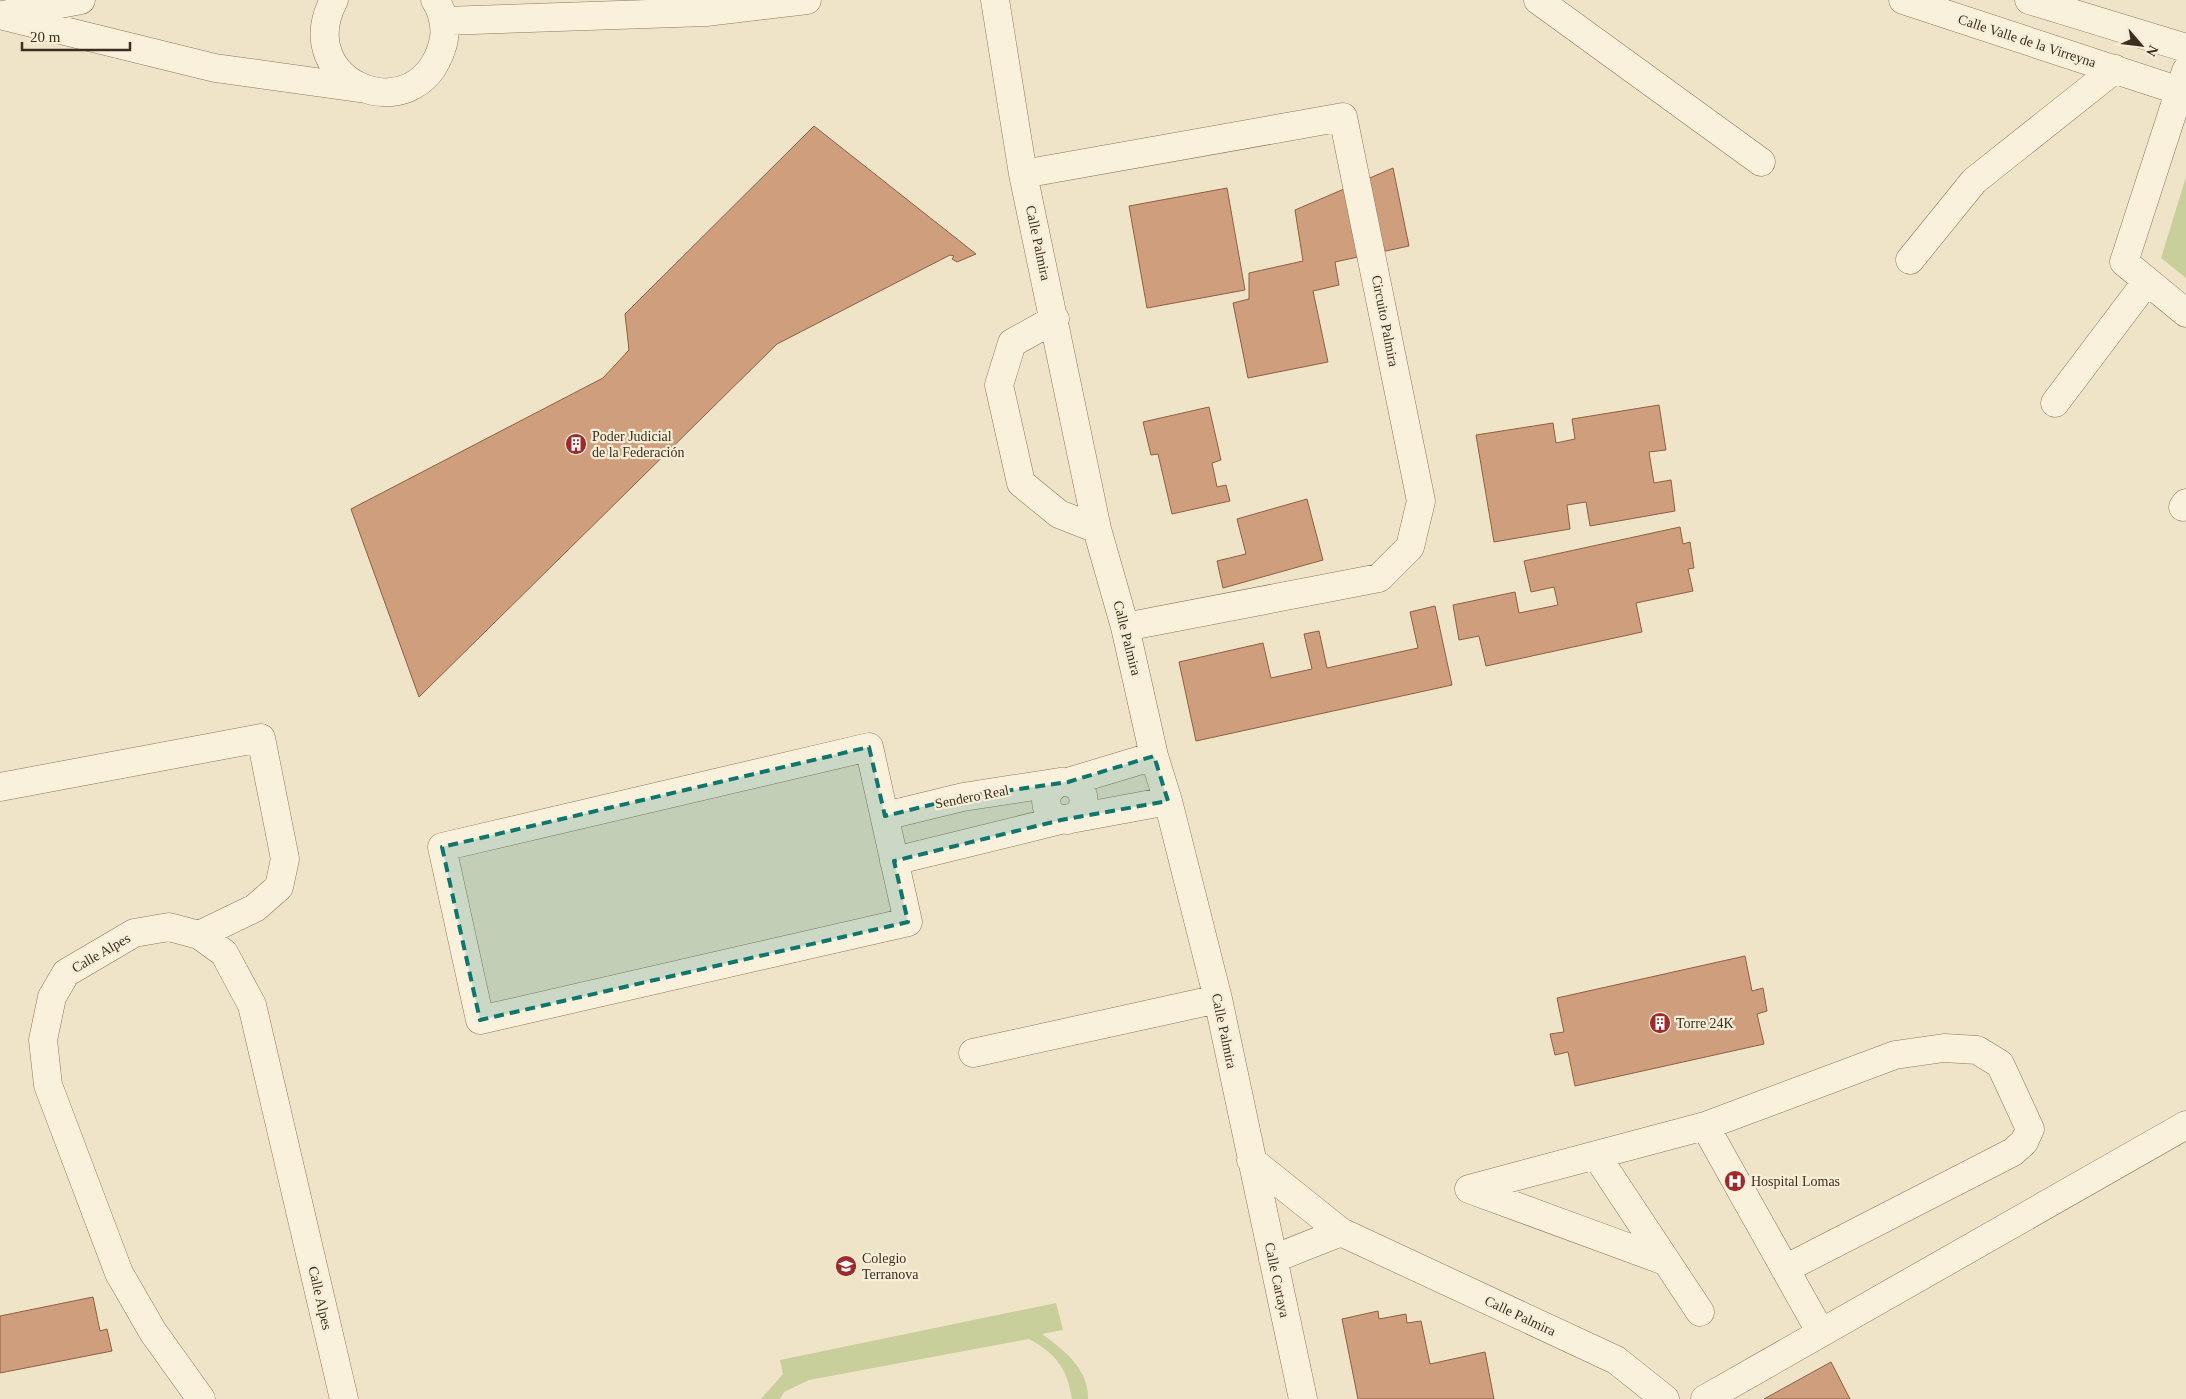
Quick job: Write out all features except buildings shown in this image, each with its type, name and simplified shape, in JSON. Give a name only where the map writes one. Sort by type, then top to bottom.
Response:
[{"type":"street","points":[[0,16],[81,0]]},
{"type":"street","points":[[334,0],[326,14],[324,34],[328,54],[338,72],[354,85],[373,93],[393,93],[411,87],[427,75],[439,59],[444,41],[440,10],[706,12],[807,0]]},
{"type":"street","name":"Calle Palmira","points":[[995,0],[1023,174],[1055,320],[1097,529],[1125,627],[1154,756],[1168,801],[1218,999],[1251,1160],[1341,1232],[1616,1360],[1665,1399]]},
{"type":"street","points":[[1538,0],[1761,162]]},
{"type":"street","name":"Calle Valle de la Virreyna","points":[[1903,0],[2115,69],[2184,85],[2124,262],[2186,313]]},
{"type":"street","points":[[2029,0],[2186,48]]},
{"type":"street","points":[[0,16],[215,68],[366,89]]},
{"type":"street","points":[[1910,260],[1974,181],[2115,69]]},
{"type":"street","name":"Circuito Palmira","points":[[1023,174],[1343,117],[1421,501],[1410,547],[1379,578],[1125,627]]},
{"type":"street","points":[[2054,403],[2146,281]]},
{"type":"street","points":[[1055,320],[1012,343],[999,385],[1021,483],[1058,514],[1097,529]]},
{"type":"street","points":[[0,787],[261,738],[285,859],[279,887],[256,908],[199,935]]},
{"type":"street","points":[[869,747],[885,816],[908,922],[480,1020],[442,847],[869,747]]},
{"type":"street","name":"Sendero Real","points":[[885,816],[963,797],[1064,782],[1154,756]]},
{"type":"street","points":[[1064,782],[1081,789],[1084,796],[1081,812],[1068,819]]},
{"type":"street","points":[[894,862],[1068,819],[1168,801]]},
{"type":"street","name":"Calle Alpes","points":[[201,1399],[153,1332],[119,1273],[48,1085],[43,1040],[52,997],[66,973],[134,934],[169,927],[199,935],[224,953],[252,1005],[344,1399]]},
{"type":"street","points":[[973,1053],[1218,999]]},
{"type":"street","points":[[1665,1261],[1469,1189],[1705,1126],[1896,1055],[1944,1048],[1977,1050],[2000,1064],[2030,1129],[2024,1142],[2013,1152],[1785,1269]]},
{"type":"street","points":[[1705,1399],[2186,1125]]},
{"type":"street","points":[[1705,1126],[1821,1333]]},
{"type":"street","points":[[1596,1155],[1700,1312]]},
{"type":"street","name":"Calle Cartaya","points":[[1251,1160],[1304,1399]]},
{"type":"street","points":[[1273,1258],[1341,1232]]},
{"type":"street","points":[[1595,1350],[1632,1399]]},
{"type":"highlighted area","points":[[869,747],[885,816],[963,797],[1068,782],[1154,756],[1168,801],[1061,820],[894,861],[908,922],[480,1020],[442,847]]},
{"type":"green space","points":[[2186,177],[2186,278],[2161,258]]},
{"type":"green space","points":[[1056,1303],[1063,1330],[1042,1334],[1059,1347],[1080,1369],[1087,1388],[1088,1399],[1072,1399],[1067,1379],[1059,1363],[1046,1350],[1029,1339],[809,1380],[784,1392],[780,1399],[761,1399],[783,1374],[780,1360]]},
{"type":"place","name":"Poder Judicial de la Federación","points":[[576,444]]},
{"type":"place","name":"Torre 24K","points":[[1660,1023]]},
{"type":"place","name":"Hospital Lomas","points":[[1735,1181]]},
{"type":"place","name":"Colegio Terranova","points":[[846,1266]]}]
